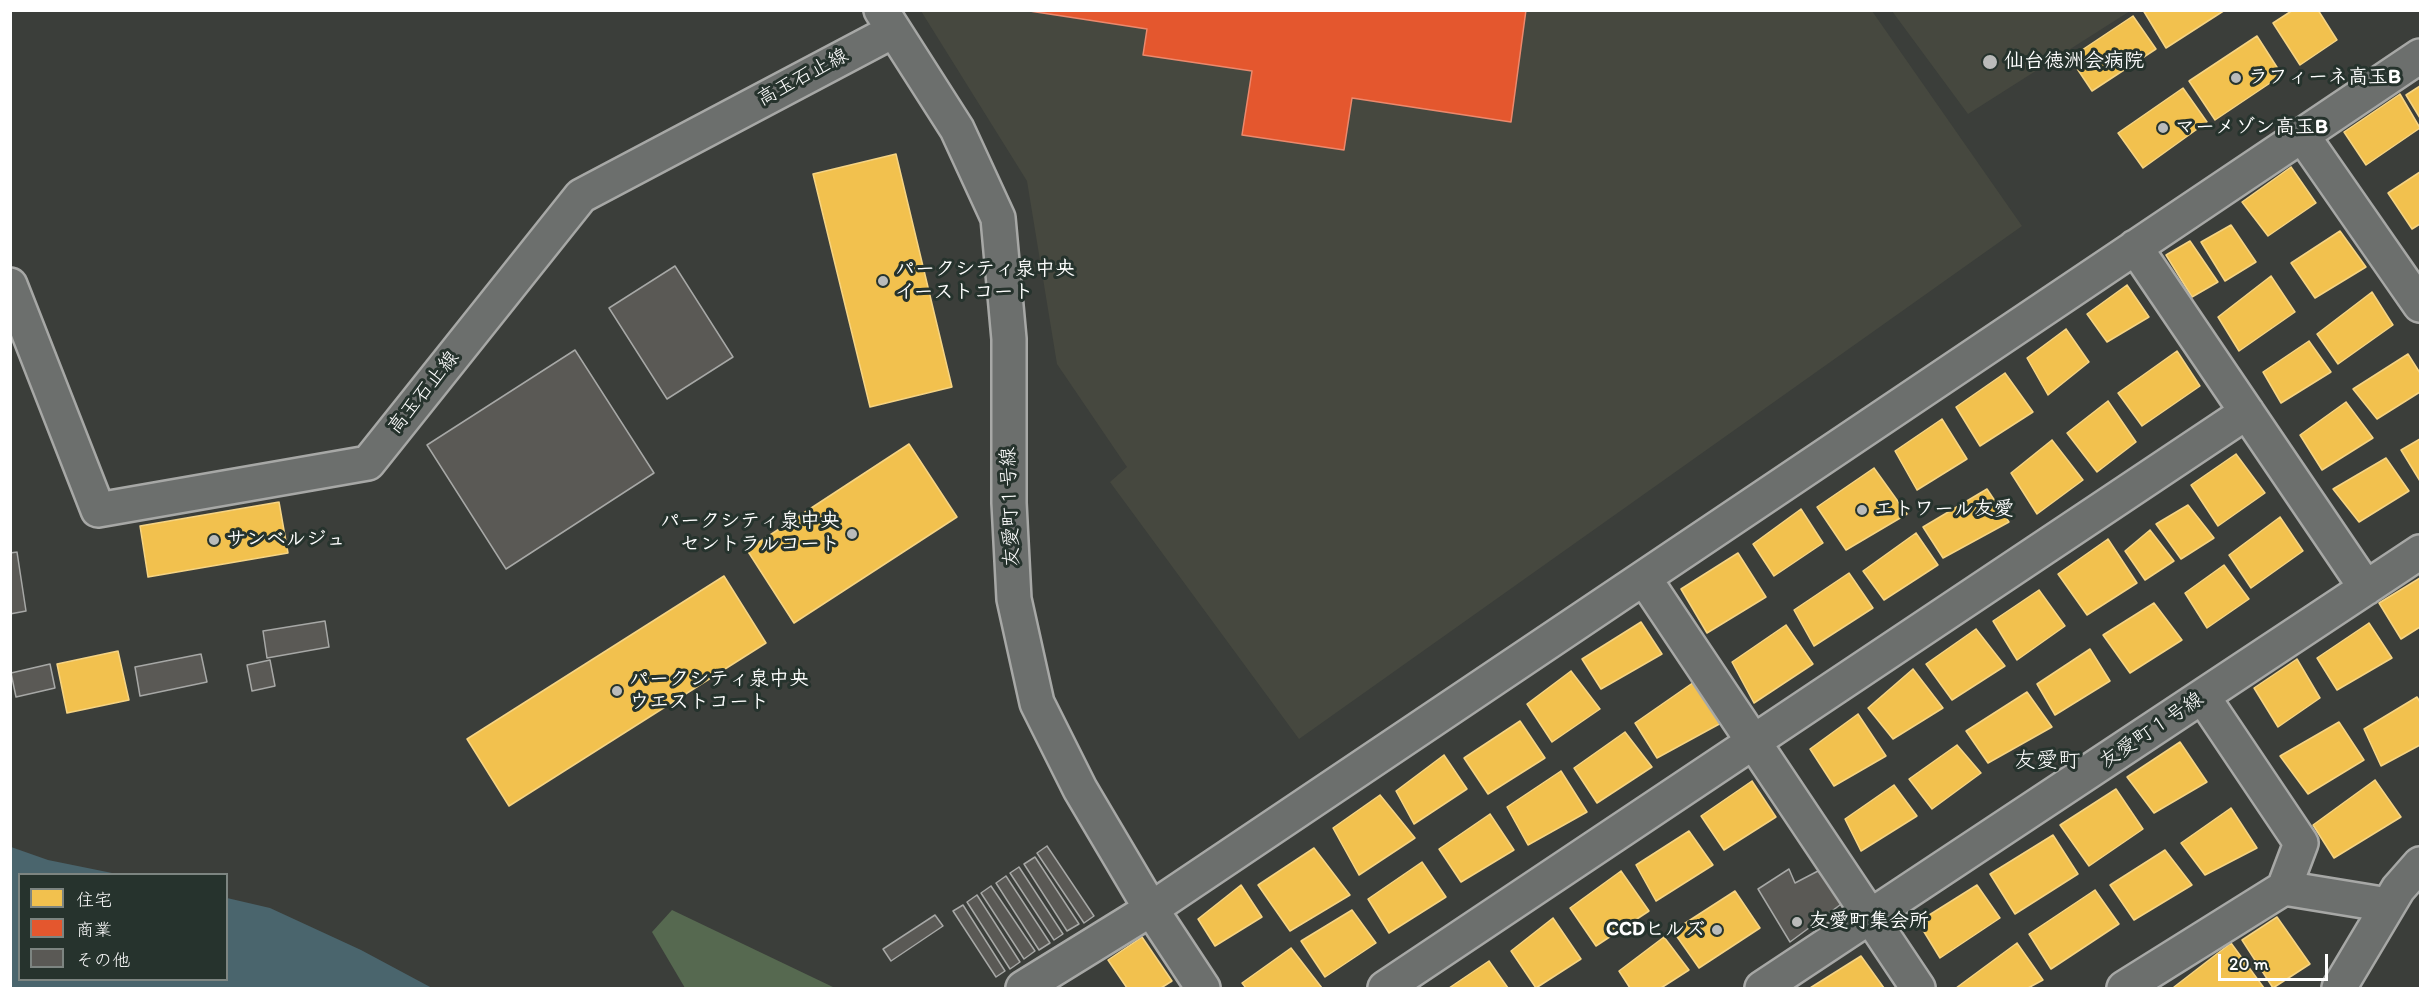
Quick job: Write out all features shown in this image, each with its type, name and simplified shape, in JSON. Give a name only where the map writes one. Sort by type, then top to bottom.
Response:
[{"type":"street","name":"高玉石止線","points":[[10,285],[98,510],[368,463],[581,196],[887,21]]},
{"type":"street","name":"友愛町１号線","points":[[887,21],[957,129],[998,218],[1009,339],[1009,503],[1014,599],[1037,703],[1080,789],[1151,909],[1203,988]]},
{"type":"street","points":[[1023,988],[1151,909],[2421,56]]},
{"type":"street","points":[[2302,135],[2419,300]]},
{"type":"street","points":[[2135,248],[2366,588]]},
{"type":"street","points":[[1385,988],[2247,412]]},
{"type":"street","name":"友愛町１号線","points":[[1762,988],[2421,552]]},
{"type":"street","points":[[1644,578],[1918,988]]},
{"type":"street","points":[[2124,988],[2284,888],[2301,843],[2203,697]]},
{"type":"street","points":[[2340,988],[2398,889],[2421,864]]},
{"type":"street","points":[[2284,888],[2388,905]]},
{"type":"shaded area","points":[[921,11],[1872,11],[2022,226],[1299,739],[1110,482],[1127,467],[1057,364],[1027,181]]},
{"type":"shaded area","name":"仙台徳洲会病院","points":[[1892,11],[2130,11],[1968,114]]},
{"type":"green space","points":[[672,910],[835,988],[685,988],[652,932]]},
{"type":"water","points":[[11,847],[48,860],[112,873],[18,873],[18,981],[228,981],[228,898],[270,908],[361,950],[432,988],[11,988]]},
{"type":"building: 住宅","points":[[2143,10],[2225,10],[2166,48]]},
{"type":"building: 住宅","points":[[2293,10],[2318,10],[2337,40],[2300,65],[2273,23]]},
{"type":"building: 住宅","points":[[2133,16],[2156,49],[2092,91],[2070,58]]},
{"type":"building: 住宅","name":"ラフィーネ高玉B","points":[[2257,36],[2282,75],[2215,120],[2189,81]]},
{"type":"building: 住宅","points":[[2420,86],[2420,118],[2406,95]]},
{"type":"building: 住宅","name":"マーメゾン高玉B","points":[[2183,88],[2207,122],[2143,168],[2118,133]]},
{"type":"building: 住宅","points":[[2400,94],[2420,128],[2366,165],[2344,132]]},
{"type":"building: 住宅","name":"パークシティ泉中央 イーストコート","points":[[896,154],[952,387],[870,407],[813,174]]},
{"type":"building: 住宅","points":[[2291,167],[2316,203],[2268,236],[2242,202]]},
{"type":"building: 住宅","points":[[2420,172],[2420,224],[2412,229],[2388,193]]},
{"type":"building: 住宅","points":[[2231,225],[2256,262],[2225,281],[2201,242]]},
{"type":"building: 住宅","points":[[2340,231],[2366,267],[2315,298],[2291,263]]},
{"type":"building: 住宅","points":[[2190,241],[2218,282],[2192,297],[2166,255]]},
{"type":"building: 住宅","points":[[2271,276],[2295,312],[2239,351],[2218,317]]},
{"type":"building: 住宅","points":[[2127,285],[2149,317],[2107,342],[2087,314]]},
{"type":"building: 住宅","points":[[2372,292],[2393,325],[2338,364],[2317,334]]},
{"type":"building: 住宅","points":[[2066,329],[2089,362],[2048,395],[2027,358]]},
{"type":"building: 住宅","points":[[2309,341],[2331,372],[2281,403],[2263,372]]},
{"type":"building: 住宅","points":[[2177,351],[2200,386],[2142,426],[2118,393]]},
{"type":"building: 住宅","points":[[2408,354],[2420,373],[2420,392],[2377,419],[2353,389]]},
{"type":"building: 住宅","points":[[2005,373],[2033,412],[1980,446],[1956,407]]},
{"type":"building: 住宅","points":[[2108,401],[2136,442],[2097,472],[2067,433]]},
{"type":"building: 住宅","points":[[2346,402],[2373,438],[2322,470],[2300,435]]},
{"type":"building: 住宅","points":[[1942,419],[1967,459],[1917,490],[1895,451]]},
{"type":"building: 住宅","points":[[2420,439],[2420,481],[2401,450]]},
{"type":"building: 住宅","points":[[2052,440],[2083,480],[2037,514],[2011,473]]},
{"type":"building: 住宅","name":"パークシティ泉中央 セントラルコート","points":[[909,444],[957,517],[794,623],[747,550]]},
{"type":"building: 住宅","points":[[2236,454],[2265,493],[2218,526],[2191,485]]},
{"type":"building: 住宅","points":[[2386,458],[2409,491],[2359,522],[2333,489]]},
{"type":"building: 住宅","name":"エトワール友愛","points":[[1874,468],[1907,514],[1846,550],[1817,507]]},
{"type":"building: 住宅","points":[[1987,489],[2009,522],[1943,558],[1923,527]]},
{"type":"building: 住宅","name":"サンベルジュ","points":[[279,502],[288,553],[148,577],[140,526]]},
{"type":"building: 住宅","points":[[2188,505],[2214,538],[2181,559],[2156,524]]},
{"type":"building: 住宅","points":[[1801,509],[1823,543],[1774,576],[1753,544]]},
{"type":"building: 住宅","points":[[2280,517],[2303,551],[2251,588],[2229,555]]},
{"type":"building: 住宅","points":[[2150,530],[2174,561],[2145,580],[2125,551]]},
{"type":"building: 住宅","points":[[1916,533],[1938,565],[1884,600],[1863,571]]},
{"type":"building: 住宅","points":[[2108,539],[2137,583],[2087,615],[2058,574]]},
{"type":"building: 住宅","points":[[1738,553],[1766,597],[1707,633],[1681,589]]},
{"type":"building: 住宅","points":[[2224,565],[2249,599],[2207,628],[2185,593]]},
{"type":"building: 住宅","points":[[1849,573],[1873,608],[1814,646],[1794,610]]},
{"type":"building: 住宅","name":"パークシティ泉中央 ウエストコート","points":[[724,576],[766,643],[509,806],[467,739]]},
{"type":"building: 住宅","points":[[2420,578],[2420,627],[2401,639],[2379,603]]},
{"type":"building: 住宅","points":[[2039,590],[2065,626],[2017,660],[1993,621]]},
{"type":"building: 住宅","points":[[2154,603],[2182,640],[2130,673],[2103,635]]},
{"type":"building: 住宅","points":[[1641,622],[1662,654],[1601,689],[1582,659]]},
{"type":"building: 住宅","points":[[2369,623],[2392,658],[2337,690],[2317,658]]},
{"type":"building: 住宅","points":[[1786,625],[1813,664],[1754,703],[1732,662]]},
{"type":"building: 住宅","points":[[1976,629],[2005,666],[1952,700],[1926,664]]},
{"type":"building: 住宅","points":[[2090,649],[2110,681],[2055,715],[2037,684]]},
{"type":"building: 住宅","points":[[118,651],[129,700],[67,713],[57,664]]},
{"type":"building: 住宅","points":[[2297,659],[2320,698],[2278,727],[2254,688]]},
{"type":"building: 住宅","points":[[1913,669],[1943,708],[1893,739],[1868,708]]},
{"type":"building: 住宅","points":[[1571,671],[1600,709],[1552,742],[1527,704]]},
{"type":"building: 住宅","points":[[1694,682],[1723,722],[1657,758],[1635,723]]},
{"type":"building: 住宅","points":[[2027,692],[2052,727],[1988,763],[1966,731]]},
{"type":"building: 住宅","points":[[2417,697],[2420,702],[2420,745],[2381,766],[2364,729]]},
{"type":"building: 住宅","points":[[1858,714],[1886,756],[1834,786],[1810,749]]},
{"type":"building: 住宅","points":[[1520,721],[1545,758],[1488,794],[1464,758]]},
{"type":"building: 住宅","points":[[2339,722],[2364,760],[2308,794],[2280,756]]},
{"type":"building: 住宅","points":[[1625,732],[1652,767],[1597,803],[1574,768]]},
{"type":"building: 住宅","points":[[2180,742],[2207,782],[2154,813],[2127,777]]},
{"type":"building: 住宅","points":[[1957,745],[1981,773],[1932,809],[1909,779]]},
{"type":"building: 住宅","points":[[1444,755],[1467,789],[1414,824],[1396,791]]},
{"type":"building: 住宅","points":[[1561,771],[1587,812],[1528,845],[1507,807]]},
{"type":"building: 住宅","points":[[2375,780],[2401,817],[2334,858],[2313,825]]},
{"type":"building: 住宅","points":[[1752,781],[1776,817],[1724,850],[1701,816]]},
{"type":"building: 住宅","points":[[1894,785],[1917,816],[1861,851],[1845,819]]},
{"type":"building: 住宅","points":[[2116,789],[2143,829],[2089,866],[2060,825]]},
{"type":"building: 住宅","points":[[1380,795],[1415,838],[1359,875],[1333,828]]},
{"type":"building: 住宅","points":[[2231,808],[2257,848],[2205,875],[2181,843]]},
{"type":"building: 住宅","points":[[1490,814],[1514,850],[1461,882],[1439,849]]},
{"type":"building: 住宅","points":[[1689,831],[1713,865],[1656,901],[1636,865]]},
{"type":"building: 住宅","points":[[2053,835],[2078,874],[2015,914],[1990,874]]},
{"type":"building: 住宅","points":[[1314,848],[1350,895],[1290,931],[1258,885]]},
{"type":"building: 住宅","points":[[2165,850],[2192,885],[2134,920],[2110,885]]},
{"type":"building: 住宅","points":[[1422,862],[1446,897],[1389,933],[1368,899]]},
{"type":"building: 住宅","points":[[1621,871],[1649,911],[1596,946],[1570,908]]},
{"type":"building: 住宅","points":[[1241,885],[1262,917],[1215,946],[1198,919]]},
{"type":"building: 住宅","points":[[1977,885],[2000,918],[1940,958],[1918,922]]},
{"type":"building: 住宅","points":[[2095,890],[2119,924],[2051,969],[2029,934]]},
{"type":"building: 住宅","name":"CCDヒルズ","points":[[1735,891],[1760,928],[1699,968],[1673,931]]},
{"type":"building: 住宅","points":[[1352,910],[1376,943],[1325,977],[1301,941]]},
{"type":"building: 住宅","points":[[2277,917],[2310,964],[2273,988],[2242,940]]},
{"type":"building: 住宅","points":[[1553,918],[1581,959],[1536,988],[1511,951]]},
{"type":"building: 住宅","points":[[1142,937],[1172,981],[1161,988],[1127,988],[1108,960]]},
{"type":"building: 住宅","points":[[1664,937],[1689,970],[1661,988],[1630,988],[1619,971]]},
{"type":"building: 住宅","points":[[2017,943],[2043,980],[2028,988],[1956,988]]},
{"type":"building: 住宅","points":[[2231,943],[2264,988],[2174,987]]},
{"type":"building: 住宅","points":[[1291,948],[1322,988],[1246,988],[1242,983]]},
{"type":"building: 住宅","points":[[1861,956],[1884,988],[1810,988]]},
{"type":"building: 住宅","points":[[1489,961],[1508,988],[1449,988]]},
{"type":"building: 商業","points":[[1023,10],[1526,10],[1511,122],[1352,98],[1344,150],[1242,135],[1252,71],[1143,55],[1147,29]]},
{"type":"building: その他","points":[[675,266],[733,357],[667,399],[609,308]]},
{"type":"building: その他","points":[[575,350],[654,473],[506,569],[427,445]]},
{"type":"building: その他","points":[[17,552],[26,611],[10,614],[10,553]]},
{"type":"building: その他","points":[[325,621],[329,647],[267,658],[263,631]]},
{"type":"building: その他","points":[[201,654],[207,682],[140,696],[135,667]]},
{"type":"building: その他","points":[[270,660],[275,686],[252,691],[247,665]]},
{"type":"building: その他","points":[[50,664],[55,688],[16,697],[11,673]]},
{"type":"building: その他","points":[[1047,846],[1094,916],[1084,923],[1037,853]]},
{"type":"building: その他","points":[[1035,857],[1079,924],[1067,931],[1024,864]]},
{"type":"building: その他","points":[[1019,867],[1063,934],[1054,940],[1010,873]]},
{"type":"building: その他","name":"友愛町集会所","points":[[1789,869],[1795,883],[1818,871],[1844,902],[1790,942],[1758,889]]},
{"type":"building: その他","points":[[1006,876],[1050,943],[1039,950],[996,883]]},
{"type":"building: その他","points":[[991,886],[1035,951],[1024,959],[981,893]]},
{"type":"building: その他","points":[[977,895],[1020,962],[1010,969],[967,902]]},
{"type":"building: その他","points":[[963,905],[1005,971],[996,977],[953,911]]},
{"type":"building: その他","points":[[935,915],[943,926],[891,961],[883,949]]},
{"type":"place","name":"仙台徳洲会病院","points":[[1990,62]]},
{"type":"place","name":"ラフィーネ高玉B","points":[[2236,78]]},
{"type":"place","name":"マーメゾン高玉B","points":[[2163,128]]},
{"type":"place","name":"パークシティ泉中央 イーストコート","points":[[883,281]]},
{"type":"place","name":"エトワール友愛","points":[[1862,510]]},
{"type":"place","name":"パークシティ泉中央 セントラルコート","points":[[852,534]]},
{"type":"place","name":"サンベルジュ","points":[[214,540]]},
{"type":"place","name":"パークシティ泉中央 ウエストコート","points":[[617,691]]},
{"type":"place","name":"友愛町集会所","points":[[1797,922]]},
{"type":"place","name":"CCDヒルズ","points":[[1717,930]]},
{"type":"district","name":"友愛町","points":[[2047,761]]}]
